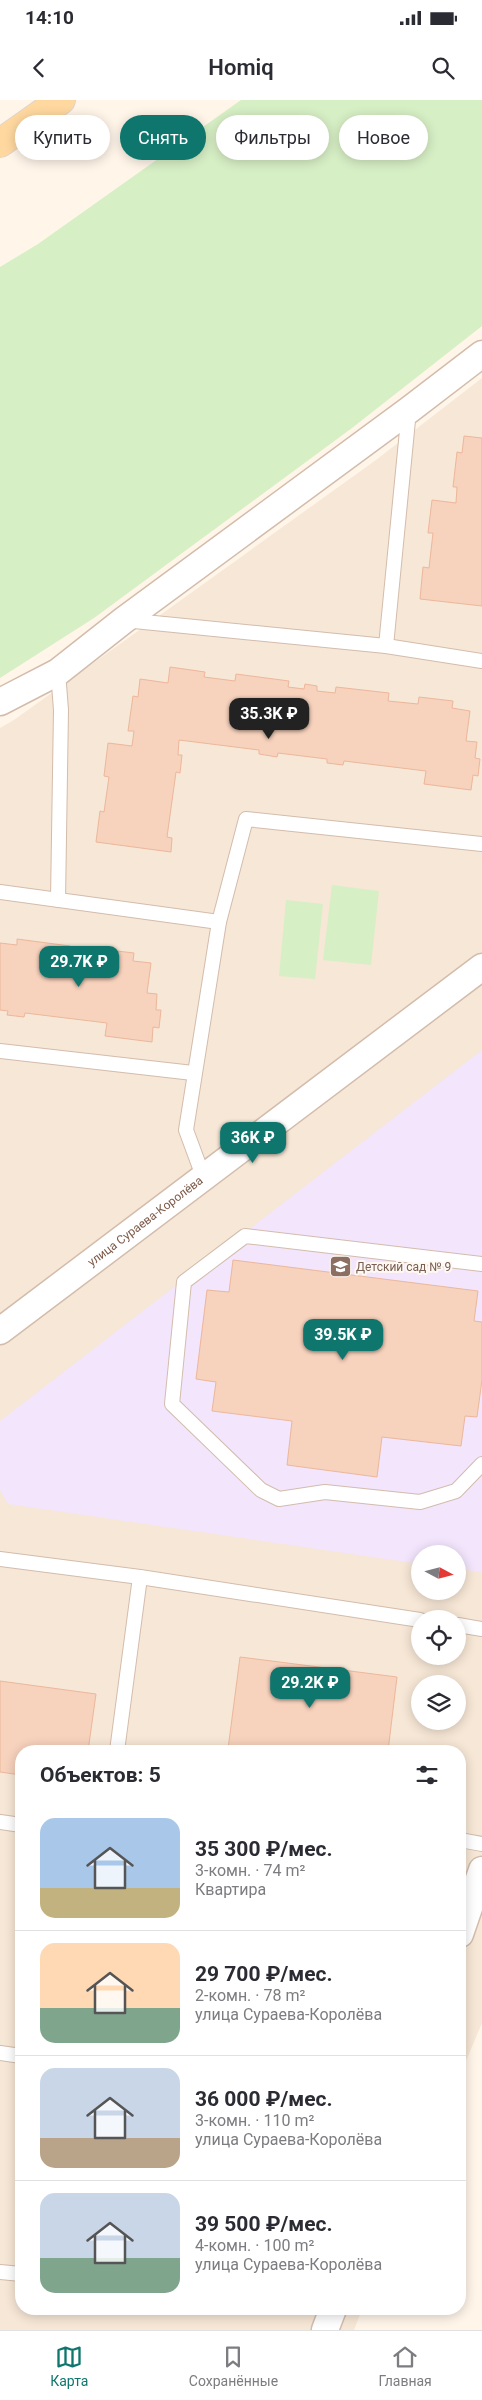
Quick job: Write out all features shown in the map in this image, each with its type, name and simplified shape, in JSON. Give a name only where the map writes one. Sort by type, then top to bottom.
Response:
[{"type":"main road","points":[[0,143],[60,100]]},
{"type":"street","points":[[0,702],[58,672],[124,620],[477,362]]},
{"type":"street","name":"улица Сураева-Королёва","points":[[0,1330],[482,967]]},
{"type":"street","points":[[466,1917],[482,1870]]},
{"type":"street","points":[[326,2330],[331,2315]]},
{"type":"lane","points":[[386,646],[409,410]]},
{"type":"lane","points":[[124,620],[386,646],[482,661]]},
{"type":"lane","points":[[58,672],[61,710],[58,900]]},
{"type":"lane","points":[[204,1176],[186,1130],[219,922],[246,819],[482,844]]},
{"type":"lane","points":[[0,892],[219,922]]},
{"type":"lane","points":[[0,1050],[194,1073]]},
{"type":"lane","points":[[482,1264],[245,1236],[184,1282],[172,1404],[261,1490],[280,1499],[325,1492],[420,1502],[456,1491],[482,1464]]},
{"type":"lane","points":[[0,1559],[140,1577],[411,1619]]},
{"type":"lane","points":[[118,1745],[140,1577]]},
{"type":"lane","points":[[466,1626],[482,1629]]},
{"type":"lane","points":[[0,1822],[15,1824]]},
{"type":"lane","points":[[466,1841],[482,1844]]},
{"type":"lane","points":[[0,2054],[15,2055]]},
{"type":"lane","points":[[0,2272],[15,2273]]},
{"type":"shaded area","points":[[482,378],[482,2023],[466,2061],[466,1745],[15,1745],[15,2315],[360,2315],[354,2330],[0,2330],[0,728],[14,720],[376,460]]},
{"type":"shaded area","name":"Детский сад № 9","points":[[482,1050],[482,1572],[466,1570],[466,1545],[411,1545],[411,1563],[8,1504],[0,1490],[0,1421]]},
{"type":"green space","points":[[241,100],[482,100],[482,326],[352,428],[94,618],[0,678],[0,267],[38,244],[156,160],[206,160],[206,125],[216,118],[216,160],[329,160],[329,115],[220,115]]},
{"type":"green space","points":[[332,885],[379,891],[371,965],[323,960]]},
{"type":"green space","points":[[286,900],[323,904],[315,979],[279,976]]},
{"type":"building","points":[[464,436],[482,438],[482,606],[420,599],[423,567],[429,568],[433,533],[428,533],[432,500],[456,503],[457,487],[453,487],[457,452],[462,453]]},
{"type":"building","points":[[170,667],[205,672],[204,677],[235,681],[236,674],[289,681],[288,687],[304,689],[305,684],[317,686],[317,691],[335,693],[336,687],[389,693],[388,701],[418,704],[419,697],[453,701],[452,708],[470,711],[466,741],[477,742],[475,758],[480,759],[478,776],[473,775],[471,790],[424,784],[426,771],[344,761],[343,765],[327,763],[327,759],[278,753],[277,757],[259,754],[259,750],[179,740],[178,755],[182,755],[180,773],[176,772],[167,837],[172,838],[171,852],[96,842],[100,811],[104,812],[109,777],[104,776],[108,743],[132,746],[134,731],[128,731],[133,696],[138,697],[140,679],[168,683]]},
{"type":"building","points":[[17,939],[70,946],[69,953],[99,957],[100,949],[134,953],[133,961],[151,963],[147,993],[157,994],[156,1010],[161,1010],[159,1028],[153,1027],[152,1042],[105,1036],[107,1023],[25,1013],[24,1017],[7,1015],[8,1011],[0,1010],[0,943],[17,945]]},
{"type":"building","points":[[233,1260],[478,1291],[474,1321],[482,1322],[482,1380],[477,1417],[465,1416],[461,1446],[382,1437],[377,1477],[287,1465],[292,1421],[212,1411],[216,1382],[196,1379],[207,1290],[229,1292]]},
{"type":"building","points":[[240,1657],[397,1677],[389,1745],[229,1745]]},
{"type":"building","points":[[0,1681],[96,1694],[89,1745],[15,1745],[15,1774],[0,1772]]},
{"type":"place","name":"Детский сад № 9","points":[[340,1267]]}]
